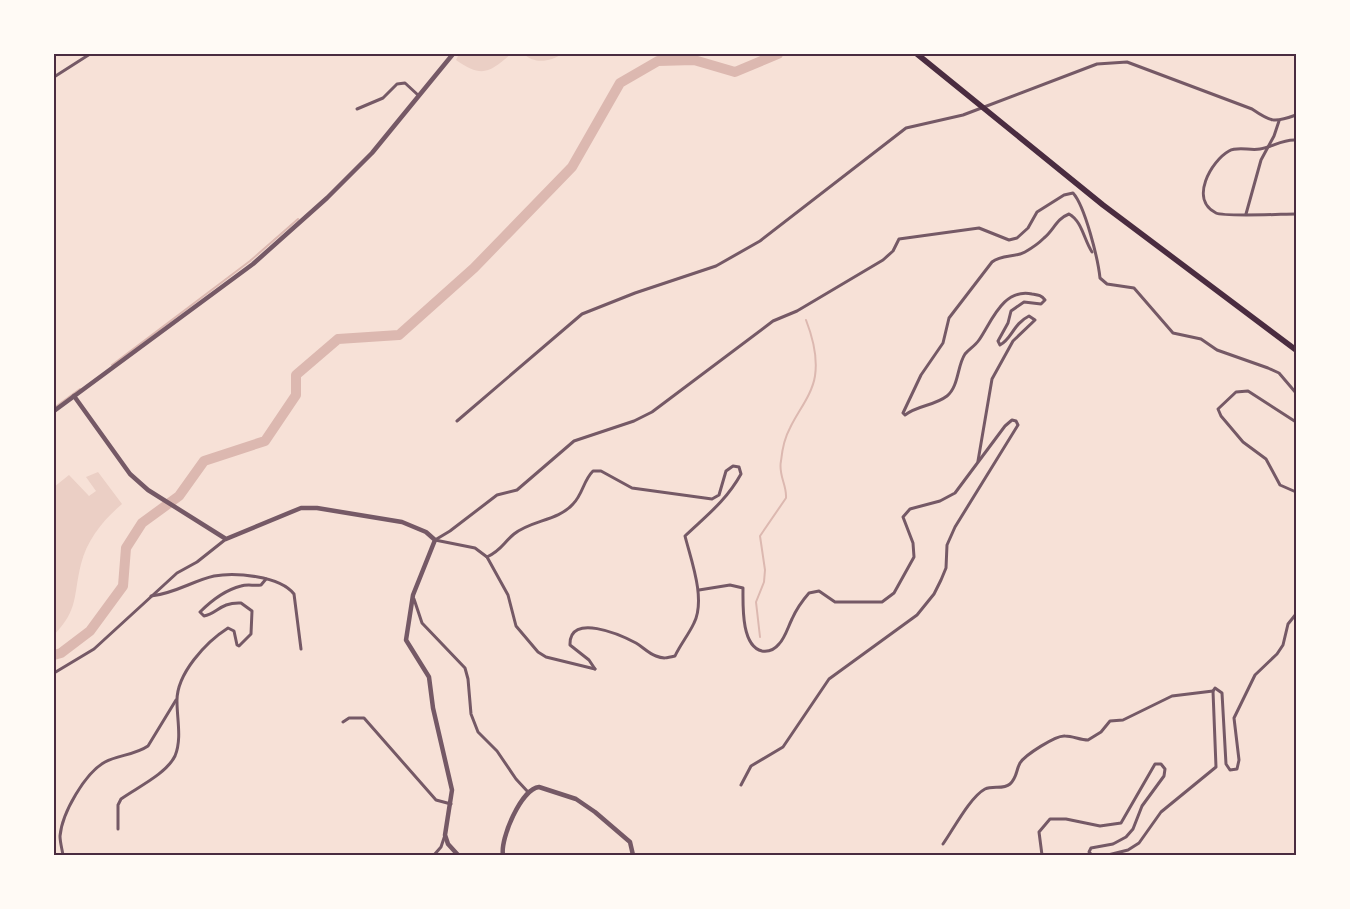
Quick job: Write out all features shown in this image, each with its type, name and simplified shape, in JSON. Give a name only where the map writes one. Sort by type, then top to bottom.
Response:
[{"type":"highway","points":[[918,54],[1103,205],[1296,350]]},
{"type":"street","points":[[54,411],[253,264],[326,198],[372,153],[418,95],[454,54]]},
{"type":"street","points":[[54,77],[87,55]]},
{"type":"street","points":[[457,421],[582,314],[635,293],[716,266],[760,241],[906,128],[963,115],[1097,64],[1127,62],[1252,108],[1267,120],[1279,121],[1296,115]]},
{"type":"street","points":[[357,109],[383,98],[397,84],[406,83],[418,95]]},
{"type":"street","points":[[1246,214],[1260,160],[1269,146],[1279,121]]},
{"type":"street","points":[[1296,140],[1286,139],[1260,150],[1231,149],[1218,158],[1204,182],[1206,203],[1215,213],[1225,216],[1296,214]]},
{"type":"street","points":[[434,855],[441,847],[452,804],[450,776],[437,730],[429,677],[406,640],[413,596],[435,540],[450,531],[497,495],[516,490],[574,441],[634,421],[652,412],[773,321],[797,311],[883,260],[893,251],[899,239],[979,228],[1009,240],[1017,238],[1028,228],[1038,212],[1064,195],[1073,193],[1078,198],[1084,215],[1100,278],[1107,284],[1134,288],[1173,333],[1201,339],[1217,350],[1268,368],[1279,374],[1296,393]]},
{"type":"street","points":[[978,461],[992,380],[1013,340],[1035,320],[1029,316],[1022,320],[1004,344],[1000,345],[998,341],[1013,308],[1026,302],[1041,304],[1045,300],[1041,295],[1026,292],[1010,296],[988,324],[978,341],[964,355],[954,386],[947,396],[915,408],[905,415],[903,410],[914,392],[921,375],[943,343],[949,318],[992,262],[1000,257],[1016,256],[1027,250],[1046,236],[1063,216],[1069,214],[1079,222],[1084,241],[1094,254]]},
{"type":"street","points":[[1296,422],[1248,392],[1236,392],[1218,409],[1221,416],[1243,442],[1266,459],[1280,485],[1296,492]]},
{"type":"street","points":[[74,396],[130,474],[148,490],[226,539]]},
{"type":"street","points":[[699,590],[730,585],[743,588],[744,616],[750,643],[757,649],[766,651],[772,650],[780,643],[797,610],[809,593],[818,591],[836,602],[882,602],[894,594],[914,557],[913,543],[903,516],[910,509],[940,501],[955,493],[1005,426],[1012,420],[1016,421],[1018,425],[1001,455],[955,528],[948,545],[946,568],[934,594],[917,615],[829,679],[783,747],[751,766],[742,785]]},
{"type":"street","points":[[54,673],[94,649],[177,573],[198,562],[226,539],[301,508],[317,508],[402,522],[426,532],[435,540],[475,548],[487,557],[508,595],[516,626],[530,643],[546,657],[596,669],[589,660],[570,645],[573,634],[579,628],[588,628],[616,634],[665,659],[675,656],[684,637],[695,622],[699,590],[685,536],[709,516],[734,487],[741,474],[738,467],[733,466],[726,471],[719,495],[712,499],[632,488],[601,471],[593,471],[585,478],[573,505],[554,517],[514,534],[499,552],[487,557]]},
{"type":"street","points":[[150,596],[167,594],[213,576],[233,575],[266,579],[289,588],[294,594],[301,649]]},
{"type":"street","points":[[63,855],[60,838],[63,820],[73,800],[94,770],[106,762],[141,751],[148,746],[177,700],[186,673],[194,659],[216,636],[230,628],[239,646],[251,634],[252,611],[241,603],[220,606],[207,616],[200,612],[210,602],[227,592],[242,585],[261,585],[266,579]]},
{"type":"street","points":[[413,596],[422,623],[465,668],[468,679],[471,714],[478,732],[497,751],[516,779],[528,792]]},
{"type":"street","points":[[943,844],[977,796],[986,788],[1004,787],[1010,784],[1015,779],[1020,763],[1027,755],[1065,735],[1088,740],[1101,732],[1110,722],[1123,720],[1172,696],[1219,689],[1222,693],[1225,758],[1227,768],[1234,770],[1239,760],[1234,718],[1255,675],[1278,654],[1283,645],[1288,624],[1296,614]]},
{"type":"street","points":[[1108,855],[1128,850],[1139,843],[1162,812],[1216,768],[1213,691]]},
{"type":"street","points":[[118,829],[118,805],[121,799],[167,767],[174,757],[179,734],[177,700]]},
{"type":"street","points":[[343,722],[348,718],[364,718],[436,800],[452,804]]},
{"type":"street","points":[[1042,855],[1039,832],[1050,820],[1066,820],[1100,826],[1122,823],[1155,764],[1160,764],[1165,769],[1164,776],[1142,806],[1133,829],[1120,842],[1091,848],[1089,852],[1092,855]]},
{"type":"street","points":[[503,855],[503,843],[517,809],[528,792],[539,787],[576,799],[595,812],[630,842],[634,855]]},
{"type":"street","points":[[445,835],[448,844],[458,855]]},
{"type":"shaded area","points":[[459,54],[511,54],[491,69],[479,71],[465,66],[456,60]]},
{"type":"shaded area","points":[[524,54],[562,54],[552,59],[537,61]]},
{"type":"shaded area","points":[[98,472],[122,504],[102,524],[87,547],[81,564],[71,610],[62,626],[54,635],[54,487],[69,475],[89,496],[96,491],[86,477]]},
{"type":"waterway","points":[[54,655],[61,653],[90,631],[123,586],[126,548],[142,523],[179,496],[204,461],[265,441],[296,395],[296,375],[338,339],[399,335],[474,268],[572,167],[620,83],[658,61],[694,60],[735,72],[778,54]]},
{"type":"waterway","points":[[112,365],[250,261],[298,219]]},
{"type":"waterway","points":[[760,637],[756,602],[764,582],[765,570],[760,536],[786,498],[780,466],[784,444],[788,432],[811,390],[815,376],[816,361],[814,347],[806,320]]},
{"type":"waterway","points":[[54,408],[80,389]]}]
